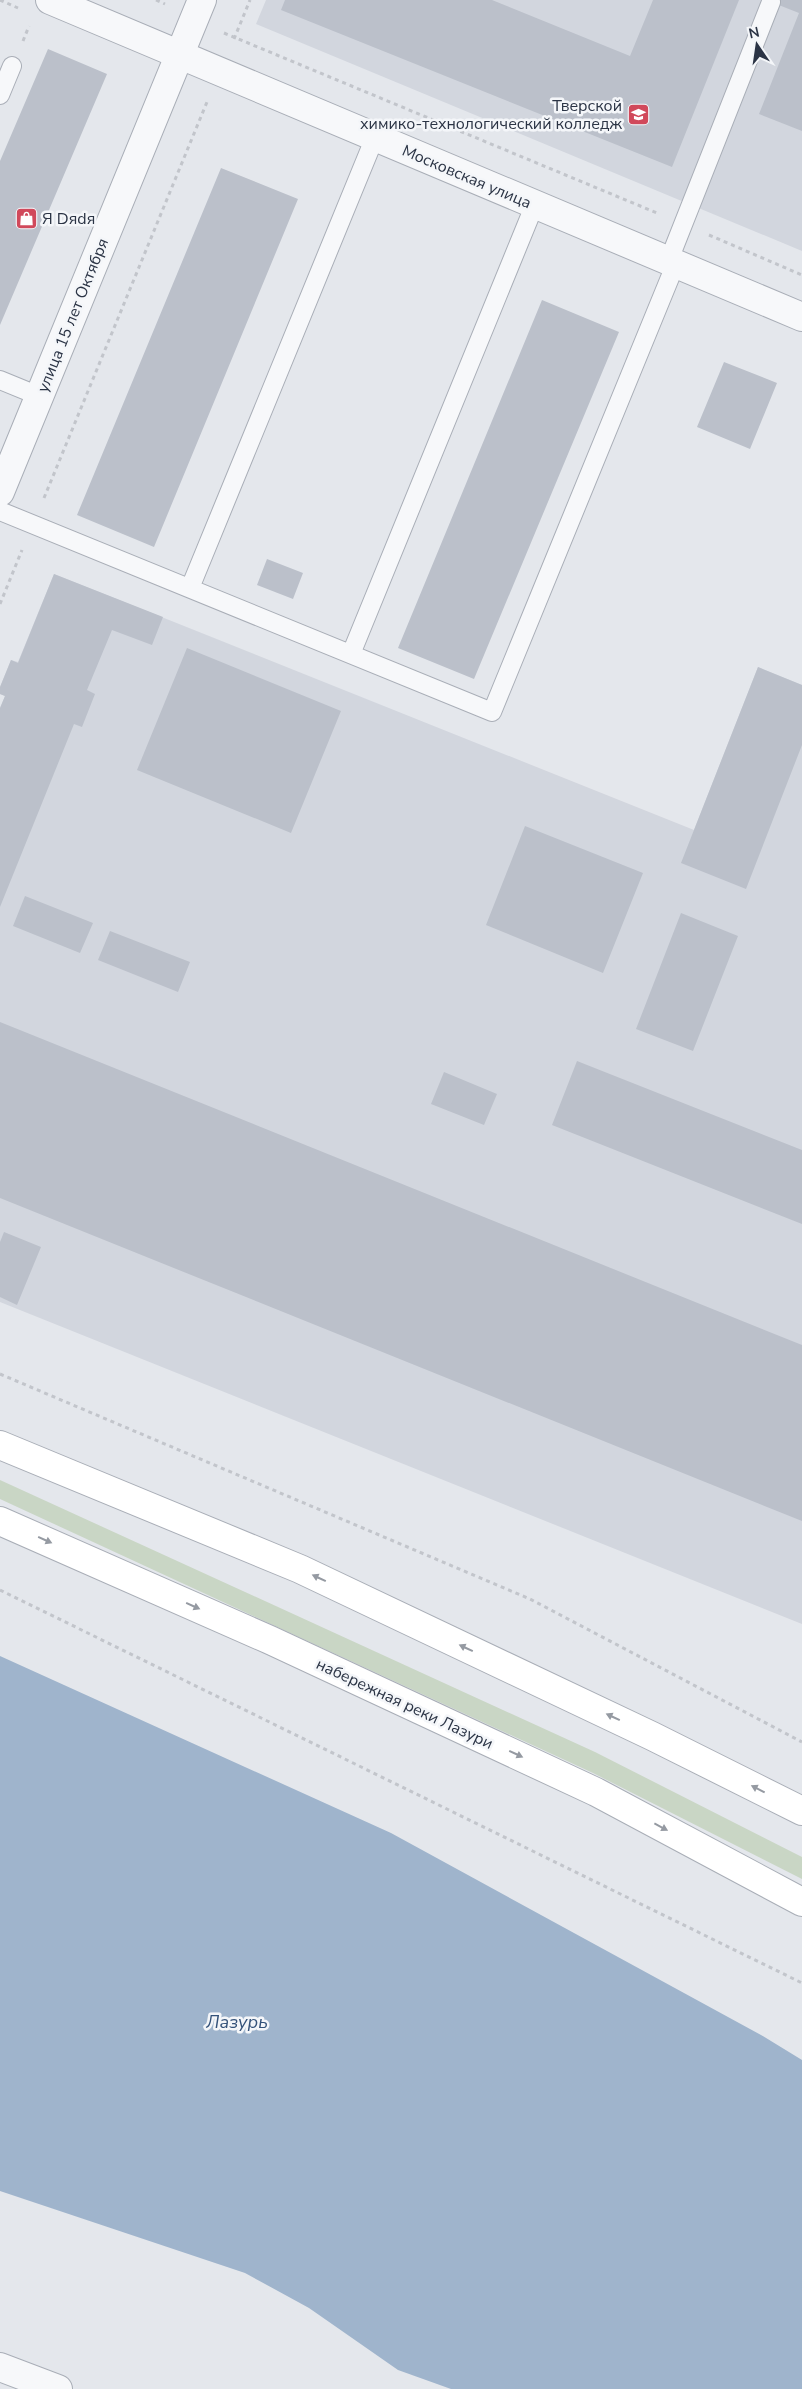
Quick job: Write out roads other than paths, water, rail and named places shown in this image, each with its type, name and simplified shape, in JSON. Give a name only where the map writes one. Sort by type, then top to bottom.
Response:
[{"type":"main road","points":[[0,1445],[300,1569],[652,1736],[802,1811]]},
{"type":"main road","name":"набережная реки Лазури","points":[[0,1521],[279,1644],[596,1792],[802,1902]]},
{"type":"street","name":"Московская улица","points":[[50,0],[802,316]]},
{"type":"street","name":"улица 15 лет Октября","points":[[0,492],[198,9]]},
{"type":"street","points":[[0,2367],[58,2389]]},
{"type":"lane","points":[[0,511],[492,712],[672,262],[683,224],[771,2]]},
{"type":"lane","points":[[0,95],[12,66]]},
{"type":"lane","points":[[190,588],[375,137]]},
{"type":"lane","points":[[351,654],[535,204]]},
{"type":"lane","points":[[0,380],[39,396]]},
{"type":"water","name":"Лазурь","points":[[0,1656],[391,1833],[761,2035],[802,2060],[802,2389],[451,2389],[398,2370],[309,2308],[245,2273],[0,2191]]},
{"type":"place","name":"Тверской химико-технологический колледж","points":[[638,114]]},
{"type":"place","name":"Я Dяdя","points":[[26,218]]}]
